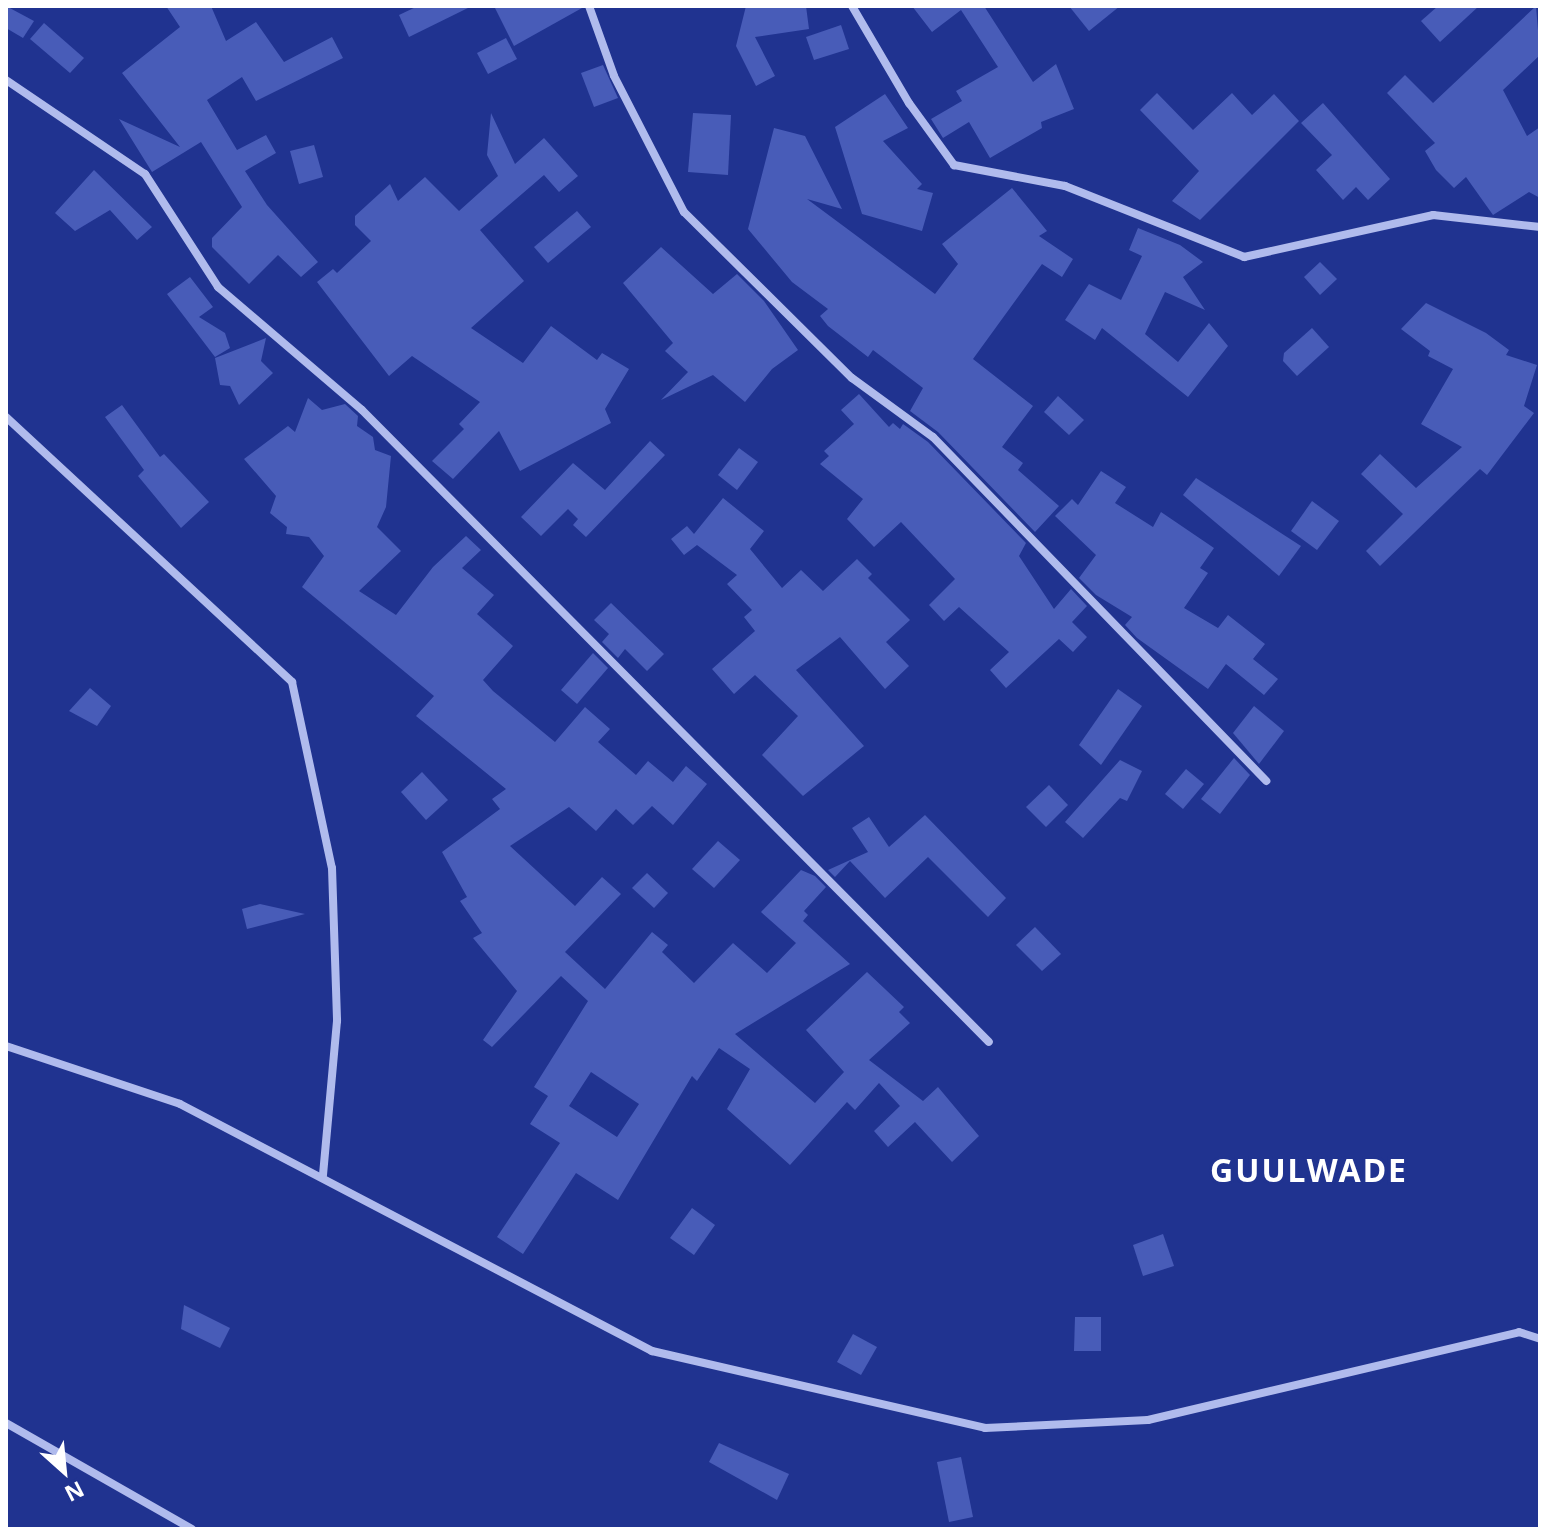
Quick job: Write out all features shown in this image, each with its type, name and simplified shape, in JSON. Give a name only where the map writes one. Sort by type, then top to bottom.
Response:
[{"type":"street","points":[[589,6],[614,76],[684,212],[852,378],[933,437],[1266,781]]},
{"type":"street","points":[[852,6],[909,103],[954,165],[1065,186],[1244,257],[1433,215],[1540,227]]},
{"type":"street","points":[[6,80],[145,174],[218,287],[362,410],[989,1042]]},
{"type":"street","points":[[6,417],[292,682],[332,868],[337,1021],[323,1175]]},
{"type":"street","points":[[6,1046],[180,1104],[323,1175],[652,1351],[985,1428],[1148,1420],[1519,1332],[1540,1339]]},
{"type":"street","points":[[6,1423],[192,1529]]},
{"type":"building","points":[[6,6],[34,21],[23,38],[6,28]]},
{"type":"building","points":[[166,6],[211,6],[226,41],[256,22],[284,62],[332,37],[343,58],[256,101],[242,77],[207,100],[237,150],[266,135],[276,153],[245,171],[267,205],[318,262],[301,277],[278,255],[249,284],[212,247],[212,238],[242,207],[201,142],[152,172],[119,119],[180,147],[122,73],[180,27]]},
{"type":"building","points":[[418,6],[472,6],[409,37],[399,15]]},
{"type":"building","points":[[494,6],[582,6],[582,8],[514,46]]},
{"type":"building","points":[[746,6],[806,6],[809,29],[755,37],[775,76],[756,86],[736,46]]},
{"type":"building","points":[[912,6],[984,6],[1033,82],[1056,64],[1074,109],[1041,122],[1042,128],[990,158],[969,122],[943,138],[931,119],[962,101],[956,91],[998,67],[961,10],[932,32]]},
{"type":"building","points":[[1069,6],[1120,6],[1089,31]]},
{"type":"building","points":[[1438,6],[1479,6],[1440,42],[1421,21]]},
{"type":"building","points":[[1536,6],[1540,55],[1503,90],[1527,136],[1540,127],[1540,198],[1529,192],[1493,215],[1466,177],[1454,188],[1436,170],[1425,151],[1435,143],[1387,93],[1405,75],[1433,103]]},
{"type":"building","points":[[44,23],[84,58],[70,73],[30,39]]},
{"type":"building","points":[[841,25],[849,49],[814,60],[806,37]]},
{"type":"building","points":[[506,38],[517,59],[488,74],[477,53]]},
{"type":"building","points":[[603,65],[618,98],[594,107],[581,73]]},
{"type":"building","points":[[1157,93],[1193,130],[1232,93],[1252,115],[1274,94],[1299,121],[1200,220],[1172,201],[1199,171],[1140,110]]},
{"type":"building","points":[[885,94],[908,128],[883,141],[922,184],[917,189],[933,193],[922,231],[862,214],[835,127]]},
{"type":"building","points":[[1323,103],[1390,179],[1368,200],[1356,187],[1343,200],[1316,170],[1332,155],[1301,123]]},
{"type":"building","points":[[491,113],[515,164],[544,138],[578,176],[559,192],[544,175],[480,230],[524,281],[471,328],[523,363],[551,326],[597,360],[602,353],[629,369],[605,409],[611,423],[520,471],[499,431],[453,479],[432,461],[464,429],[459,424],[480,402],[412,356],[389,376],[317,282],[333,269],[337,273],[371,241],[355,225],[355,216],[390,184],[398,201],[425,177],[459,211],[498,176],[487,155]]},
{"type":"building","points":[[693,113],[731,115],[728,175],[688,172]]},
{"type":"building","points":[[774,128],[805,136],[842,209],[807,199],[935,294],[958,264],[942,244],[1012,188],[1047,231],[1039,236],[1073,259],[1062,277],[1042,264],[973,359],[1033,406],[1002,447],[1023,463],[1018,470],[1059,506],[1035,532],[938,432],[910,411],[923,388],[873,350],[868,357],[828,326],[820,316],[828,309],[792,282],[748,229]]},
{"type":"building","points":[[314,145],[323,177],[299,184],[290,151]]},
{"type":"building","points":[[94,170],[152,227],[137,240],[110,210],[75,231],[55,213]]},
{"type":"building","points":[[577,211],[591,227],[548,263],[534,247]]},
{"type":"building","points":[[1138,228],[1180,245],[1203,262],[1183,277],[1205,310],[1165,292],[1145,334],[1178,362],[1209,323],[1228,346],[1188,397],[1102,328],[1095,340],[1065,320],[1089,284],[1121,300],[1142,256],[1129,250]]},
{"type":"building","points":[[661,247],[713,294],[737,274],[764,301],[798,350],[772,369],[745,402],[713,375],[661,400],[688,372],[665,351],[673,343],[623,283]]},
{"type":"building","points":[[1320,262],[1337,279],[1320,295],[1304,277]]},
{"type":"building","points":[[190,277],[213,307],[199,317],[225,333],[230,348],[215,357],[167,294]]},
{"type":"building","points":[[1426,303],[1486,333],[1509,350],[1506,355],[1537,365],[1524,406],[1534,413],[1487,475],[1480,469],[1380,566],[1366,551],[1403,514],[1361,474],[1380,454],[1416,488],[1462,447],[1421,424],[1453,369],[1428,356],[1430,351],[1401,329]]},
{"type":"building","points":[[1312,328],[1329,347],[1297,376],[1283,361],[1284,353]]},
{"type":"building","points":[[266,338],[261,361],[273,373],[239,405],[230,386],[220,385],[215,358]]},
{"type":"building","points":[[859,394],[889,427],[893,423],[900,429],[903,424],[928,442],[1026,543],[1019,556],[1054,609],[1071,589],[1087,606],[1072,622],[1087,637],[1073,652],[1059,639],[1006,688],[990,670],[1009,652],[959,607],[944,621],[929,605],[955,579],[901,522],[874,547],[847,519],[863,499],[820,464],[829,456],[824,451],[854,424],[841,410]]},
{"type":"building","points":[[1058,396],[1084,420],[1069,435],[1044,412]]},
{"type":"building","points":[[308,398],[322,410],[345,404],[358,416],[357,426],[373,437],[375,450],[391,456],[386,507],[377,527],[401,551],[359,591],[396,615],[433,567],[466,536],[481,550],[462,568],[494,595],[477,614],[513,646],[483,680],[493,691],[555,742],[585,707],[610,729],[598,742],[636,775],[648,761],[673,782],[686,766],[707,784],[673,825],[652,806],[633,825],[616,809],[596,831],[569,807],[510,846],[575,906],[602,877],[621,894],[565,952],[605,989],[652,932],[668,945],[662,952],[694,983],[733,943],[767,973],[796,943],[761,912],[801,870],[815,876],[826,887],[804,911],[808,915],[803,921],[850,964],[735,1034],[815,1103],[844,1072],[806,1030],[867,972],[904,1007],[899,1012],[910,1023],[869,1060],[923,1101],[938,1087],[979,1136],[952,1162],[915,1122],[888,1147],[874,1131],[900,1106],[879,1083],[855,1110],[847,1102],[790,1165],[727,1109],[750,1069],[719,1048],[697,1081],[692,1076],[618,1200],[576,1173],[523,1254],[497,1237],[560,1143],[530,1124],[548,1096],[534,1087],[588,1001],[561,976],[492,1047],[483,1040],[517,991],[473,938],[482,933],[460,901],[467,897],[442,852],[500,809],[492,799],[506,789],[416,716],[434,696],[302,587],[324,556],[309,537],[286,534],[287,527],[270,513],[276,496],[244,459],[288,426],[295,432]],"holes":[[[591,1072],[639,1104],[617,1137],[569,1106]]]},
{"type":"building","points":[[122,405],[160,457],[164,454],[209,502],[181,528],[138,476],[144,470],[105,417]]},
{"type":"building","points":[[650,441],[665,455],[586,537],[573,525],[578,519],[568,509],[541,536],[521,517],[573,463],[605,490]]},
{"type":"building","points":[[739,448],[758,462],[737,490],[718,475]]},
{"type":"building","points":[[1101,471],[1126,487],[1115,503],[1153,527],[1161,512],[1214,548],[1200,568],[1208,573],[1184,608],[1218,628],[1228,615],[1265,644],[1253,659],[1278,679],[1264,695],[1226,664],[1208,689],[1137,638],[1125,625],[1132,617],[1096,595],[1079,578],[1096,555],[1055,516],[1072,499],[1078,505]]},
{"type":"building","points":[[1196,478],[1301,546],[1279,576],[1183,495]]},
{"type":"building","points":[[723,498],[764,531],[750,549],[782,588],[801,570],[823,591],[857,559],[872,574],[868,578],[910,620],[886,642],[909,666],[885,689],[840,637],[796,670],[864,746],[803,796],[762,755],[798,716],[755,675],[734,694],[712,669],[755,631],[744,617],[752,610],[727,584],[737,575],[697,545],[684,555],[671,539],[687,526],[694,534]]},
{"type":"building","points":[[1312,501],[1339,521],[1317,550],[1291,531]]},
{"type":"building","points":[[611,603],[664,654],[647,671],[625,649],[618,658],[602,642],[609,634],[594,620]]},
{"type":"building","points":[[593,653],[608,668],[577,704],[561,690]]},
{"type":"building","points":[[90,688],[111,706],[97,726],[69,711]]},
{"type":"building","points":[[1118,689],[1142,706],[1101,765],[1079,745]]},
{"type":"building","points":[[1254,706],[1284,731],[1259,764],[1233,733]]},
{"type":"building","points":[[1234,758],[1250,775],[1220,814],[1201,799]]},
{"type":"building","points":[[1120,760],[1142,771],[1127,801],[1120,798],[1083,838],[1065,822]]},
{"type":"building","points":[[1186,769],[1204,784],[1183,809],[1165,794]]},
{"type":"building","points":[[422,772],[448,800],[426,820],[401,792]]},
{"type":"building","points":[[1049,785],[1068,805],[1046,827],[1026,807]]},
{"type":"building","points":[[925,815],[1006,898],[988,917],[928,857],[885,898],[850,861],[835,877],[828,870],[868,852],[852,828],[869,817],[889,847]]},
{"type":"building","points":[[718,841],[740,860],[714,888],[692,869]]},
{"type":"building","points":[[647,873],[668,893],[654,908],[632,888]]},
{"type":"building","points":[[260,904],[305,914],[247,929],[242,909]]},
{"type":"building","points":[[1035,927],[1061,954],[1042,971],[1016,945]]},
{"type":"building","points":[[692,1208],[715,1225],[694,1255],[670,1238]]},
{"type":"building","points":[[1163,1234],[1174,1266],[1143,1276],[1133,1245]]},
{"type":"building","points":[[184,1305],[230,1328],[220,1348],[181,1329]]},
{"type":"building","points":[[1075,1317],[1101,1317],[1101,1351],[1074,1351]]},
{"type":"building","points":[[853,1334],[877,1347],[861,1375],[837,1362]]},
{"type":"building","points":[[719,1443],[789,1474],[777,1500],[709,1462]]},
{"type":"building","points":[[961,1457],[973,1517],[949,1522],[937,1462]]},
{"type":"district","name":"GUULWADE","points":[[1309,1170]]}]
